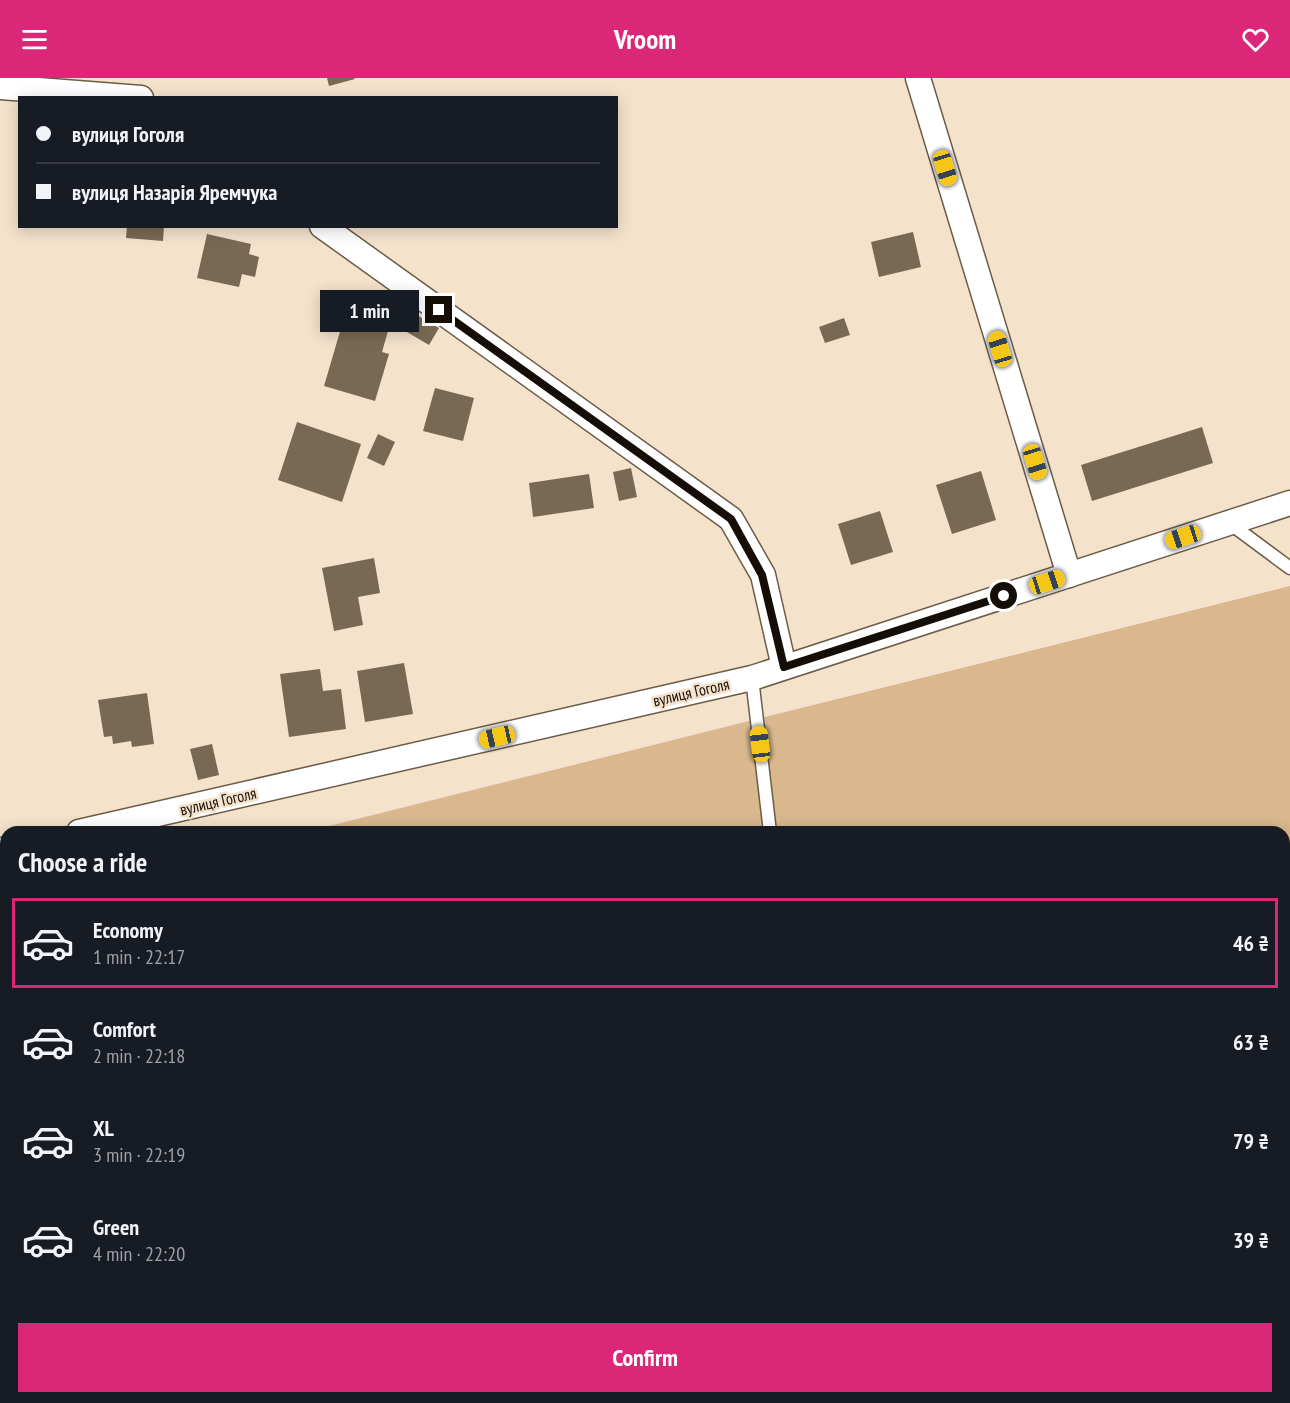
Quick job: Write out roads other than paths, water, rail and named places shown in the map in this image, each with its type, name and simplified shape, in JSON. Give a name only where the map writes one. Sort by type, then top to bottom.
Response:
[{"type":"street","points":[[918,78],[1069,575]]},
{"type":"street","points":[[0,87],[139,91]]},
{"type":"street","points":[[325,228],[731,519],[762,575],[784,667]]},
{"type":"street","name":"вулиця Гоголя","points":[[105,826],[752,678],[1290,503]]},
{"type":"lane","points":[[1228,522],[1290,568]]},
{"type":"lane","points":[[752,678],[769,826]]}]
